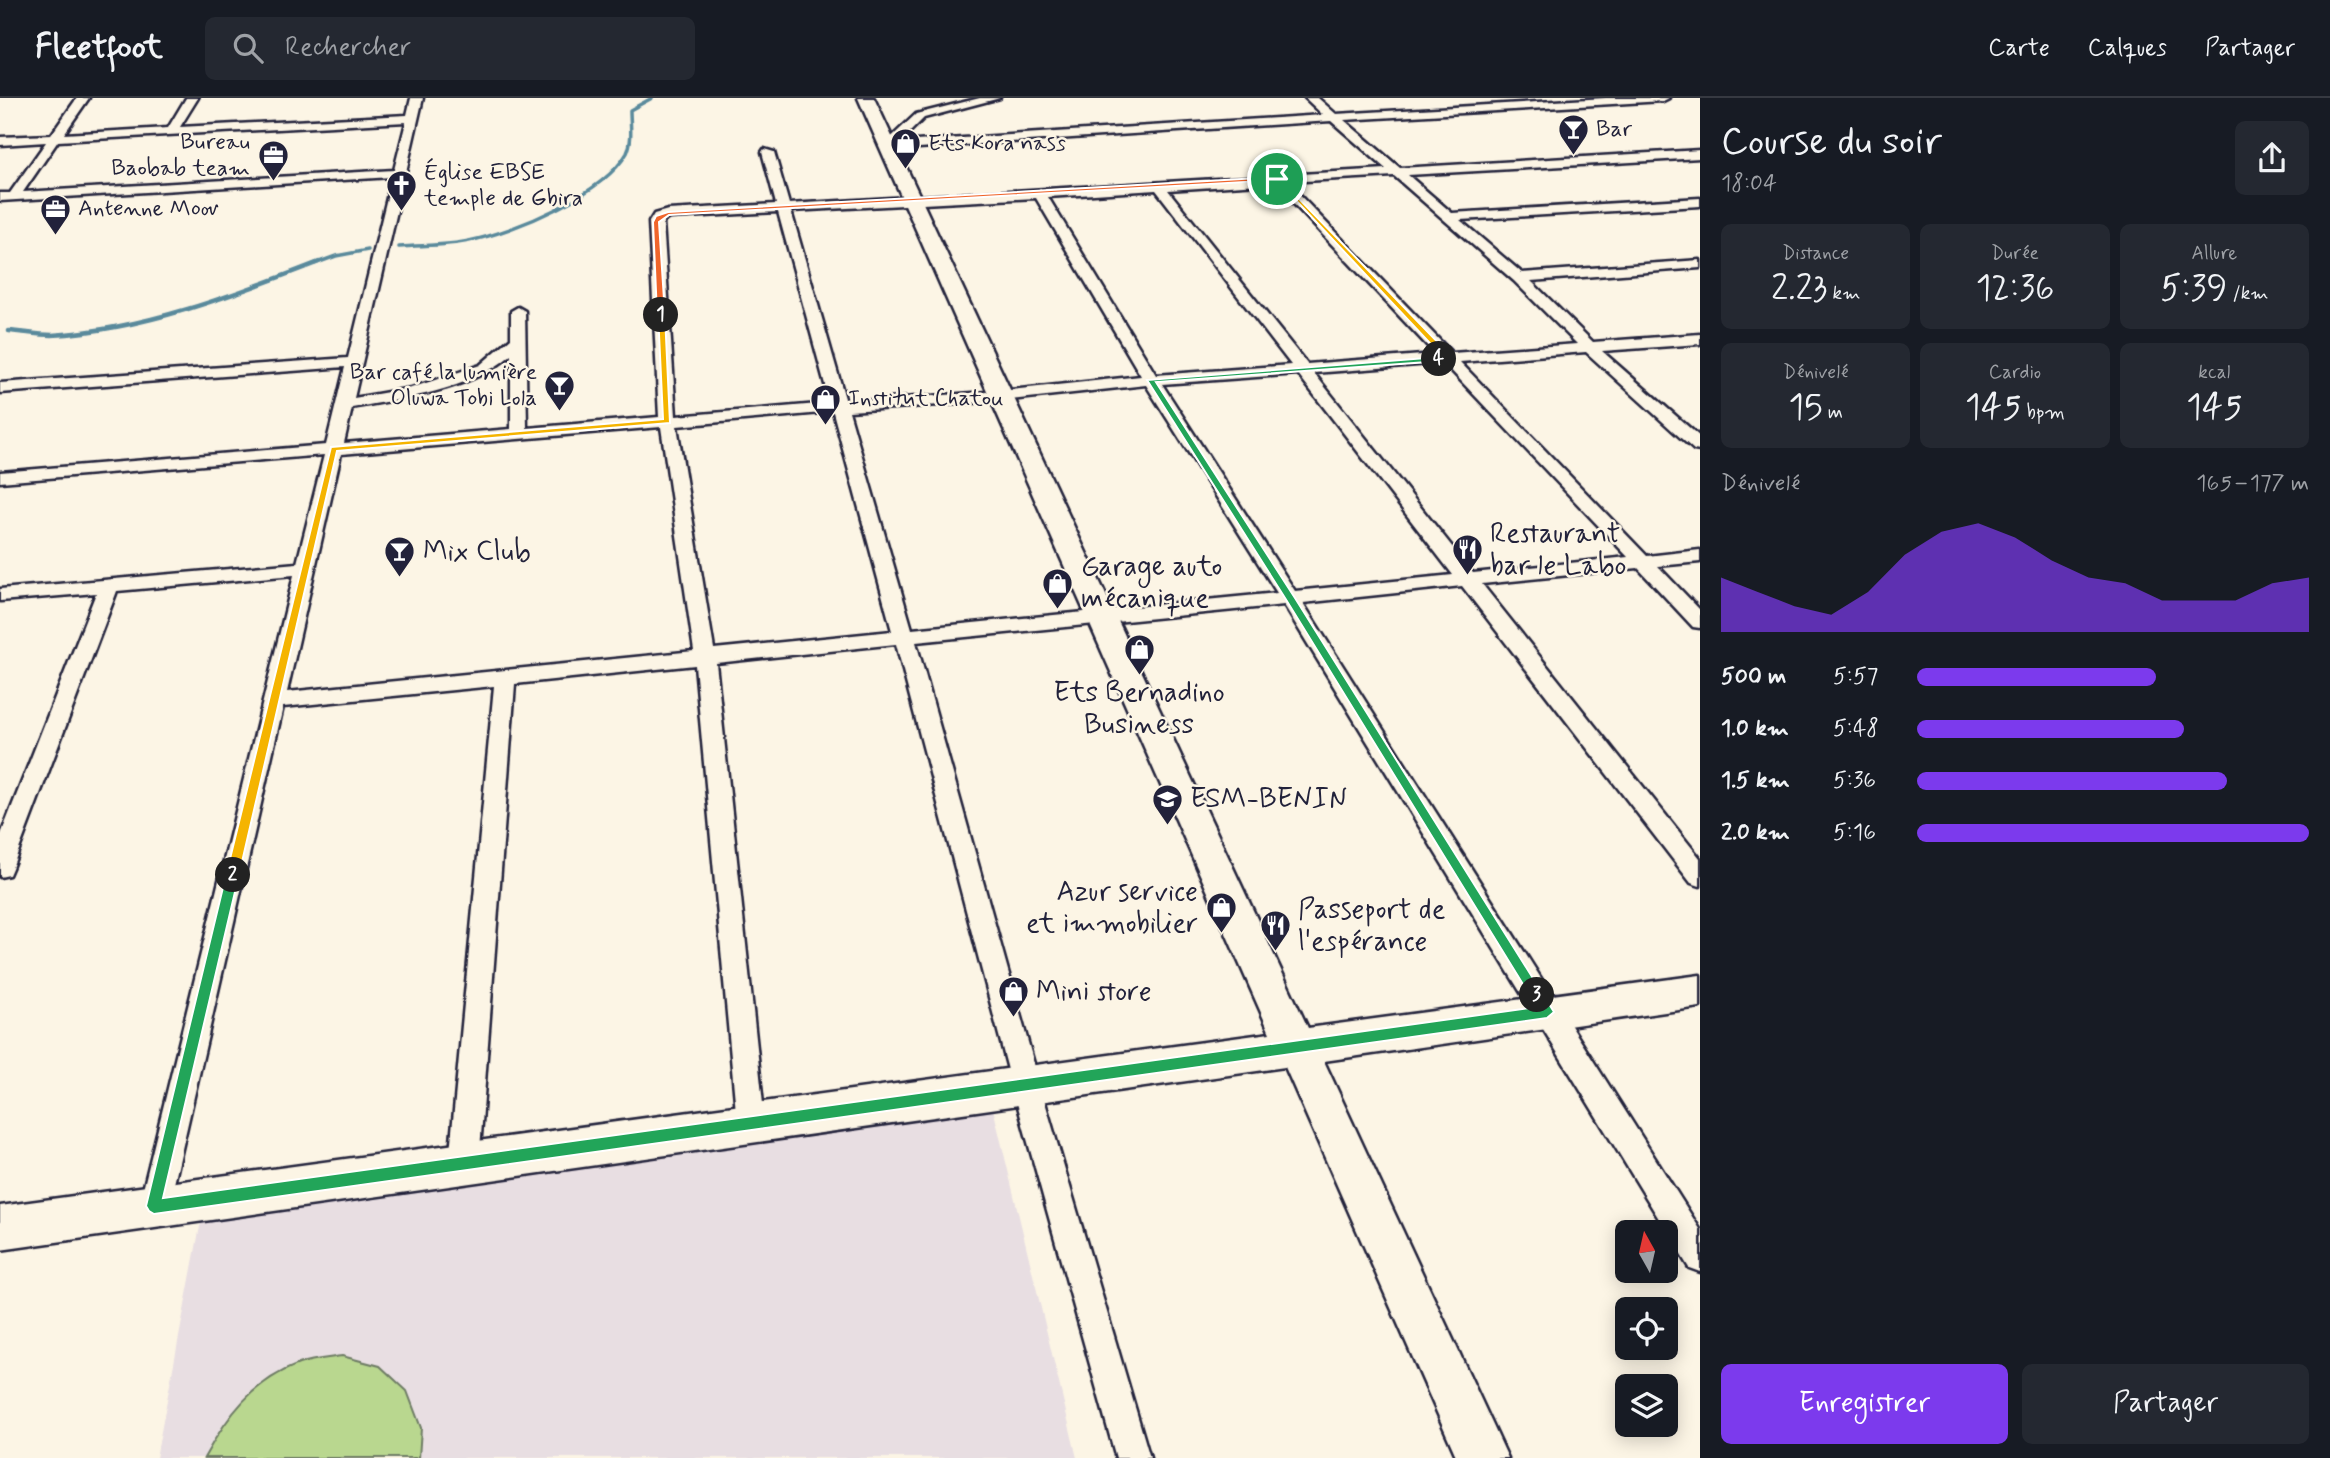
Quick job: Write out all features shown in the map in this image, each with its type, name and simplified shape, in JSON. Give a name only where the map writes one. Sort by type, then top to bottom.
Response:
[{"type":"street","points":[[7,197],[83,98]]},
{"type":"street","points":[[171,133],[192,98]]},
{"type":"street","points":[[154,1206],[417,98]]},
{"type":"street","points":[[866,98],[1483,1458]]},
{"type":"street","points":[[888,146],[920,116],[994,98]]},
{"type":"street","points":[[1311,98],[1519,278],[1590,348],[1700,446]]},
{"type":"street","points":[[888,146],[1663,98]]},
{"type":"street","points":[[0,141],[412,118]]},
{"type":"street","points":[[768,152],[1026,1085],[1133,1458]]},
{"type":"street","points":[[751,1123],[705,657],[667,421],[656,222],[659,217],[668,214],[783,206],[913,201],[1700,154]]},
{"type":"street","points":[[7,197],[399,173]]},
{"type":"street","points":[[1277,179],[1700,622]]},
{"type":"street","points":[[1159,186],[1700,876]]},
{"type":"street","points":[[1039,192],[1151,380],[1290,598],[1700,1257]]},
{"type":"street","points":[[1449,217],[1700,202]]},
{"type":"street","points":[[1519,278],[1700,264]]},
{"type":"street","points":[[518,311],[519,434]]},
{"type":"street","points":[[0,477],[839,407],[1001,396],[1151,380],[1700,339]]},
{"type":"street","points":[[345,404],[414,393],[486,368],[518,340]]},
{"type":"street","points":[[0,388],[354,362]]},
{"type":"street","points":[[274,701],[1700,556]]},
{"type":"street","points":[[0,595],[305,568]]},
{"type":"street","points":[[0,868],[109,585]]},
{"type":"street","points":[[464,1163],[505,678]]},
{"type":"street","points":[[0,1228],[1700,991]]},
{"type":"shaded area","points":[[992,1104],[1077,1458],[156,1458],[201,1221]]},
{"type":"green space","points":[[342,1356],[380,1366],[407,1391],[421,1428],[419,1458],[204,1458],[232,1414],[268,1380],[304,1362]]},
{"type":"waterway","points":[[399,247],[452,244],[488,236],[533,220],[579,196],[599,183],[627,153],[631,137],[630,110],[652,98]]},
{"type":"waterway","points":[[314,264],[336,256],[368,250]]},
{"type":"waterway","points":[[9,331],[52,335],[120,326],[188,309],[319,262]]},
{"type":"place","name":"Bar","points":[[1573,157]]},
{"type":"place","name":"Ets Kora nass","points":[[905,171]]},
{"type":"place","name":"Bureau Baobab team","points":[[273,183]]},
{"type":"place","name":"Église EBSE temple de Gbira","points":[[401,213]]},
{"type":"place","name":"Antenne Moov","points":[[55,236]]},
{"type":"place","name":"Bar café la lumière Oluwa Tobi Lola","points":[[560,413]]},
{"type":"place","name":"Institut Chatou","points":[[825,426]]},
{"type":"place","name":"Restaurant bar le Labo","points":[[1467,577]]},
{"type":"place","name":"Mix Club","points":[[400,579]]},
{"type":"place","name":"Garage auto mécanique","points":[[1058,610]]},
{"type":"place","name":"Ets Bernadino Business","points":[[1139,676]]},
{"type":"place","name":"ESM-BENIN","points":[[1167,826]]},
{"type":"place","name":"Azur service et immobilier","points":[[1221,935]]},
{"type":"place","name":"Passeport de l'espérance","points":[[1275,953]]},
{"type":"place","name":"Mini store","points":[[1013,1019]]},
{"type":"route","points":[[1277,179],[1449,359],[1151,380],[1547,1012],[154,1206],[334,449],[667,421],[656,222],[659,217],[668,214],[1277,179]]}]
